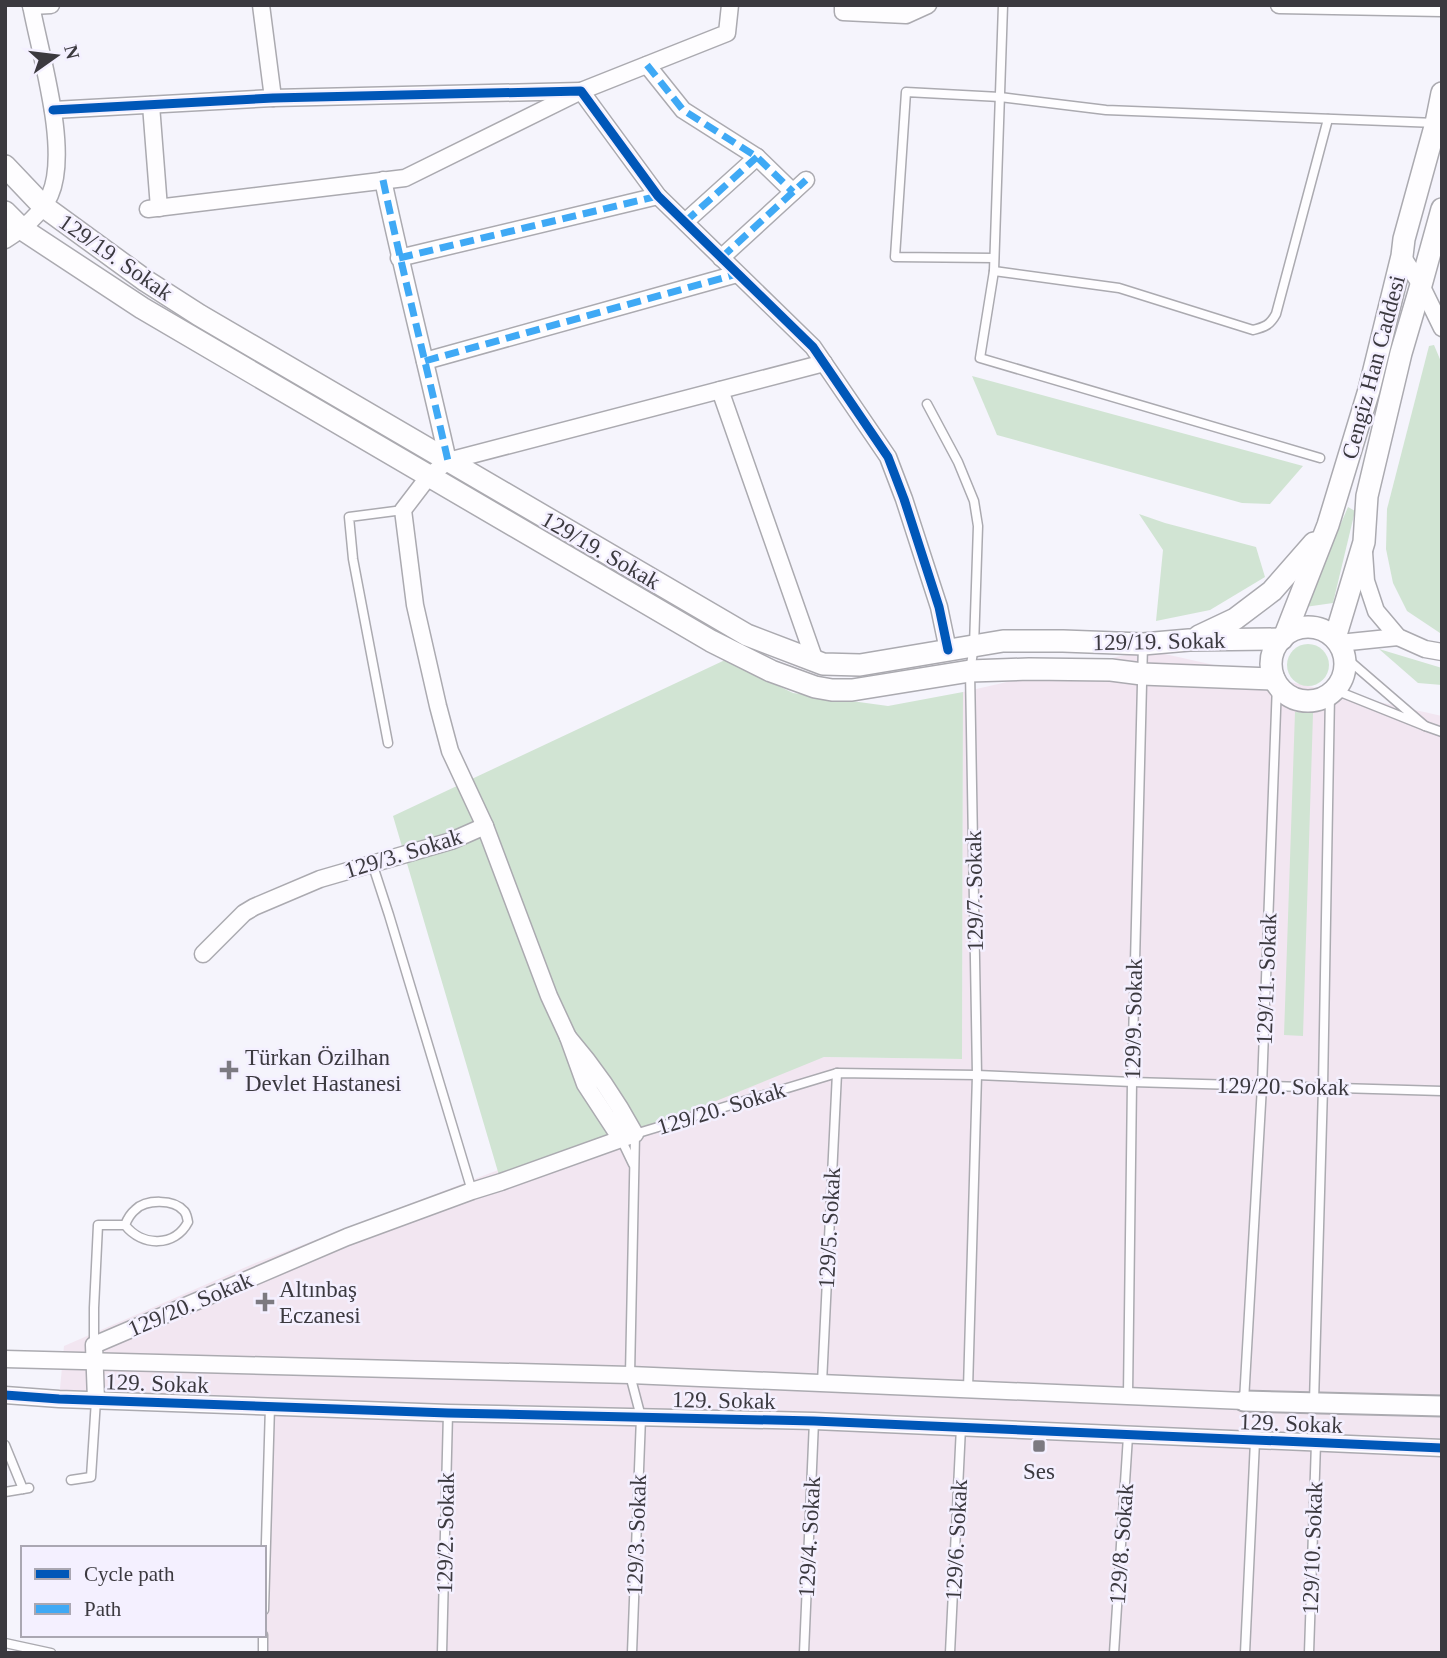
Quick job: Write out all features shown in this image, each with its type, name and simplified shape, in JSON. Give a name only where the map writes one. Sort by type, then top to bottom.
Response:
[{"type":"main road","name":"Cengiz Han Caddesi","points":[[1283,637],[1328,525],[1369,390],[1442,93]]},
{"type":"main road","name":"129/19. Sokak","points":[[5,166],[43,205],[146,281],[199,315],[747,635],[823,664],[860,665],[1003,641],[1143,644],[1283,637]]},
{"type":"main road","name":"Cengiz Han Caddesi","points":[[1340,646],[1364,542],[1367,496],[1401,353],[1442,209]]},
{"type":"main road","name":"129/19. Sokak","points":[[5,212],[14,235],[711,641],[771,671],[815,687],[832,690],[852,690],[970,671],[1030,669],[1111,670],[1276,682]]},
{"type":"main road","points":[[1189,640],[1235,619],[1272,591],[1328,525]]},
{"type":"main road","points":[[1308,626],[1321,629],[1340,646],[1345,669],[1342,681],[1325,698],[1302,701],[1281,690],[1271,668],[1276,645],[1283,637],[1296,628],[1308,626]]},
{"type":"street","points":[[14,235],[50,195],[57,164],[53,110],[31,6],[51,5]]},
{"type":"street","points":[[261,5],[273,98]]},
{"type":"street","points":[[151,105],[153,209],[405,178],[581,91],[727,33],[730,5]]},
{"type":"street","points":[[843,5],[843,12],[906,15],[928,5]]},
{"type":"street","points":[[1279,5],[1442,8]]},
{"type":"street","points":[[647,65],[683,110],[757,157],[793,192]]},
{"type":"street","points":[[53,110],[273,98],[581,91]]},
{"type":"street","points":[[581,91],[658,196],[813,347],[888,457],[905,499],[939,607],[948,650]]},
{"type":"street","points":[[685,222],[757,157]]},
{"type":"street","points":[[383,180],[448,461]]},
{"type":"street","points":[[721,258],[806,180]]},
{"type":"street","points":[[399,258],[658,196]]},
{"type":"street","points":[[1402,256],[1421,285],[1442,328]]},
{"type":"street","points":[[425,361],[737,274]]},
{"type":"street","points":[[485,826],[450,751],[438,706],[415,605],[403,509],[429,476],[448,461],[824,363]]},
{"type":"street","points":[[720,390],[815,661]]},
{"type":"street","points":[[1364,542],[1366,581],[1376,611],[1398,637],[1425,649],[1442,652]]},
{"type":"street","points":[[1340,646],[1398,637]]},
{"type":"street","name":"129/3. Sokak","points":[[203,954],[249,909],[311,882],[452,841],[485,826],[568,1037],[621,1108],[628,1137]]},
{"type":"street","name":"129/20. Sokak","points":[[94,1345],[347,1237],[628,1137]]},
{"type":"street","points":[[94,1345],[96,1400]]},
{"type":"street","name":"129. Sokak","points":[[5,1359],[630,1375],[1244,1401],[1442,1406]]},
{"type":"street","name":"129. Sokak","points":[[5,1395],[448,1413],[961,1427],[1442,1448]]},
{"type":"lane","points":[[1003,5],[994,271],[980,358],[1320,458]]},
{"type":"lane","points":[[994,258],[895,257],[906,92],[1000,97],[1106,110],[1436,123]]},
{"type":"lane","points":[[994,271],[1119,288],[1253,330],[1271,324],[1276,314],[1328,119]]},
{"type":"lane","name":"129/7. Sokak","points":[[927,404],[958,462],[974,501],[978,526],[974,646],[970,671],[977,1074],[968,1389]]},
{"type":"lane","points":[[388,743],[353,559],[349,517],[403,509]]},
{"type":"lane","name":"129/9. Sokak","points":[[1128,1395],[1132,1082],[1143,644]]},
{"type":"lane","points":[[1340,646],[1426,726]]},
{"type":"lane","name":"129/11. Sokak","points":[[1244,1401],[1262,1086],[1276,682]]},
{"type":"lane","points":[[1314,1402],[1332,692],[1442,732]]},
{"type":"lane","points":[[372,863],[472,1191]]},
{"type":"lane","name":"129/20. Sokak","points":[[628,1137],[837,1073],[977,1074],[1132,1082],[1442,1091]]},
{"type":"lane","name":"129/5. Sokak","points":[[822,1383],[837,1073]]},
{"type":"lane","name":"129/3. Sokak","points":[[628,1137],[634,1167]]},
{"type":"lane","name":"129/3. Sokak","points":[[628,1137],[634,1167],[630,1375]]},
{"type":"lane","points":[[166,1202],[185,1212],[188,1222],[177,1234],[160,1241],[142,1239],[125,1225],[138,1208],[146,1204],[166,1202]]},
{"type":"lane","points":[[94,1345],[97,1226],[125,1225]]},
{"type":"lane","points":[[630,1375],[641,1418]]},
{"type":"lane","points":[[71,1480],[91,1477],[96,1400]]},
{"type":"lane","points":[[266,1546],[270,1406]]},
{"type":"lane","name":"129/2. Sokak","points":[[442,1653],[448,1413]]},
{"type":"lane","name":"129/3. Sokak","points":[[632,1653],[641,1418]]},
{"type":"lane","name":"129/4. Sokak","points":[[804,1653],[814,1422]]},
{"type":"lane","name":"129/6. Sokak","points":[[950,1653],[961,1427]]},
{"type":"lane","name":"129/8. Sokak","points":[[1114,1653],[1128,1436]]},
{"type":"lane","points":[[1245,1653],[1255,1441]]},
{"type":"lane","name":"129/10. Sokak","points":[[1309,1653],[1316,1443]]},
{"type":"lane","points":[[5,1445],[26,1489],[5,1492]]},
{"type":"lane","points":[[5,1643],[51,1653]]},
{"type":"shaded area","points":[[1147,650],[1442,716],[1442,1653],[263,1653],[263,1637],[266,1637],[270,1406],[59,1399],[64,1346],[253,1264],[631,1119],[824,1057],[962,1059],[963,692]]},
{"type":"green space","points":[[1434,345],[1442,364],[1442,633],[1407,611],[1393,583],[1386,549],[1387,509],[1429,346]]},
{"type":"green space","points":[[972,376],[1303,466],[1270,504],[1242,503],[997,435]]},
{"type":"green space","points":[[1348,507],[1355,511],[1333,603],[1305,607]]},
{"type":"green space","points":[[1139,514],[1256,547],[1265,577],[1210,610],[1156,621],[1163,550]]},
{"type":"green space","points":[[1308,644],[1323,650],[1329,665],[1323,680],[1308,686],[1293,680],[1287,665],[1293,650]]},
{"type":"green space","points":[[1379,649],[1442,668],[1442,685],[1418,683]]},
{"type":"green space","points":[[725,660],[793,693],[888,706],[963,692],[962,1059],[824,1057],[635,1134],[501,1182],[393,816]]},
{"type":"green space","points":[[1295,712],[1313,713],[1303,1036],[1284,1035]]},
{"type":"marked path","points":[[647,65],[683,110],[757,157],[793,192]]},
{"type":"marked path","points":[[685,222],[757,157]]},
{"type":"marked path","points":[[383,180],[448,461]]},
{"type":"marked path","points":[[721,258],[806,180]]},
{"type":"marked path","points":[[399,258],[658,196]]},
{"type":"marked path","points":[[425,361],[737,274]]},
{"type":"cycle path","points":[[53,110],[273,98],[581,91],[658,196],[813,347],[888,457],[939,607],[948,650]]},
{"type":"cycle path","points":[[5,1395],[448,1413],[814,1421],[1442,1448]]},
{"type":"place","name":"Türkan Özilhan Devlet Hastanesi","points":[[229,1070]]},
{"type":"place","name":"Altınbaş Eczanesi","points":[[265,1302]]},
{"type":"place","name":"Ses","points":[[1039,1446]]}]
